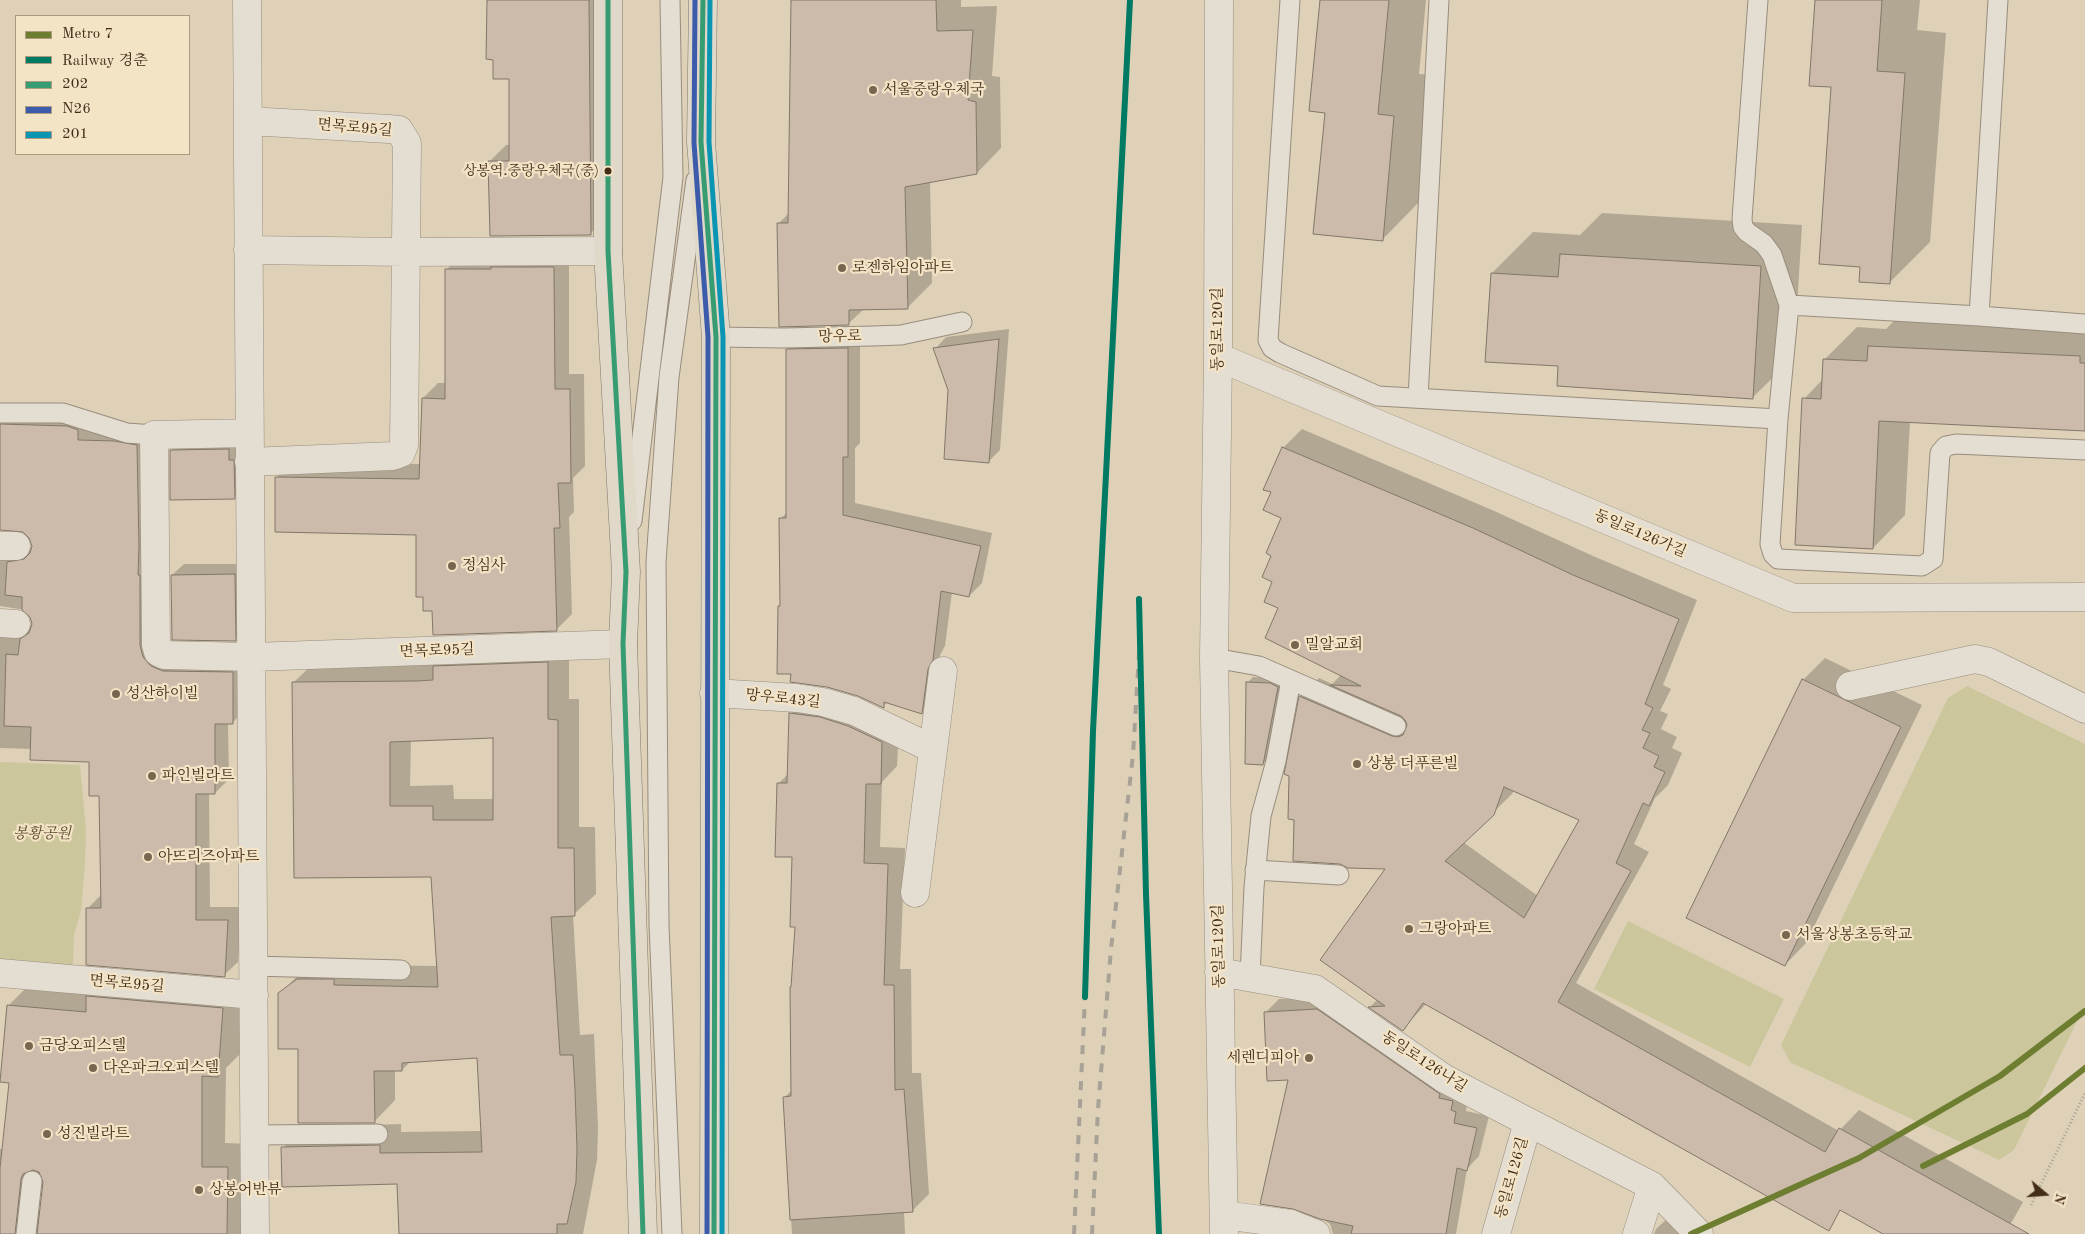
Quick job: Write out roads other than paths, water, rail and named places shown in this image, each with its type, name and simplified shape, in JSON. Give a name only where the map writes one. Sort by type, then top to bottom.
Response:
[{"type":"main road","points":[[608,0],[608,251],[626,572],[623,644],[643,1234]]},
{"type":"main road","points":[[703,0],[701,142],[716,337],[714,1234]]},
{"type":"street","points":[[247,0],[254,1234]]},
{"type":"street","name":"동일로120길","points":[[1219,0],[1218,358],[1214,658],[1224,1225]]},
{"type":"street","name":"면목로95길","points":[[248,121],[399,130],[407,143],[404,445],[401,453],[393,456],[250,462]]},
{"type":"street","points":[[248,250],[407,252],[608,251]]},
{"type":"street","name":"동일로126가길","points":[[1218,358],[1793,598],[2085,597]]},
{"type":"street","points":[[154,435],[250,433]]},
{"type":"street","name":"면목로95길","points":[[154,435],[156,645],[158,652],[171,656],[252,657],[623,644]]},
{"type":"street","points":[[1850,686],[1975,659],[1989,662],[2085,709]]},
{"type":"street","points":[[915,893],[943,672]]},
{"type":"street","name":"망우로43길","points":[[714,693],[797,698],[823,702],[854,710],[933,749]]},
{"type":"street","name":"동일로126나길","points":[[1219,972],[1315,989],[1445,1079],[1652,1186],[1700,1234]]},
{"type":"street","name":"면목로95길","points":[[0,973],[254,995]]},
{"type":"street","name":"동일로126길","points":[[1496,1234],[1528,1122]]},
{"type":"street","points":[[1637,1234],[1652,1186]]},
{"type":"street","points":[[1224,1225],[1292,1224],[1316,1234]]},
{"type":"lane","points":[[626,572],[673,177],[670,0]]},
{"type":"lane","points":[[1290,0],[1268,340],[1272,348],[1368,393],[1386,397],[1778,418]]},
{"type":"lane","points":[[1418,398],[1439,0]]},
{"type":"lane","points":[[1758,0],[1742,219],[1743,226],[1747,232],[1764,244],[1772,255],[1789,304],[1778,418],[1770,544],[1773,554],[1778,559],[1922,566],[1933,559],[1940,452],[1946,446],[1956,444],[2085,450]]},
{"type":"lane","points":[[1979,316],[1998,0]]},
{"type":"lane","points":[[672,1234],[659,924],[656,562],[669,377],[701,142]]},
{"type":"lane","points":[[1789,304],[2085,324]]},
{"type":"lane","name":"망우로","points":[[716,337],[901,335],[962,322]]},
{"type":"lane","points":[[0,413],[63,413],[127,433],[154,435]]},
{"type":"lane","points":[[1214,658],[1258,674],[1291,680],[1396,726]]},
{"type":"lane","name":"동일로120길","points":[[1250,978],[1261,816],[1276,761],[1291,680]]},
{"type":"lane","points":[[1256,870],[1339,875]]},
{"type":"lane","points":[[253,966],[402,970]]},
{"type":"lane","points":[[254,1135],[378,1134]]},
{"type":"lane","points":[[26,1234],[32,1181]]},
{"type":"railway","points":[[1092,1234],[1098,1109],[1111,949],[1133,755],[1140,637]]},
{"type":"railway","points":[[1074,1234],[1085,997]]},
{"type":"metro line","name":"7","points":[[1691,1234],[1859,1158],[2000,1076],[2085,1011]]},
{"type":"metro line","name":"7","points":[[1923,1166],[2027,1114],[2085,1068]]},
{"type":"rail line","name":"경춘","points":[[1085,997],[1093,731],[1130,0]]},
{"type":"rail line","name":"경춘","points":[[1139,599],[1146,894],[1159,1234]]},
{"type":"place","name":"서울중랑우체국","points":[[873,90]]},
{"type":"place","name":"상봉역.중랑우체국(중)","points":[[608,171]]},
{"type":"place","name":"로젠하임아파트","points":[[842,268]]},
{"type":"place","name":"정심사","points":[[452,566]]},
{"type":"place","name":"밀알교회","points":[[1295,645]]},
{"type":"place","name":"성산하이빌","points":[[116,694]]},
{"type":"place","name":"상봉 더푸른빌","points":[[1357,764]]},
{"type":"place","name":"파인빌라트","points":[[152,776]]},
{"type":"place","name":"아뜨리즈아파트","points":[[148,857]]},
{"type":"place","name":"그랑아파트","points":[[1409,929]]},
{"type":"place","name":"서울상봉초등학교","points":[[1786,935]]},
{"type":"place","name":"금당오피스텔","points":[[29,1046]]},
{"type":"place","name":"세렌디피아","points":[[1309,1058]]},
{"type":"place","name":"다온파크오피스텔","points":[[93,1068]]},
{"type":"place","name":"성진빌라트","points":[[47,1134]]},
{"type":"place","name":"상봉어반뷰","points":[[199,1190]]},
{"type":"park label","name":"봉황공원","points":[[42,834]]}]
